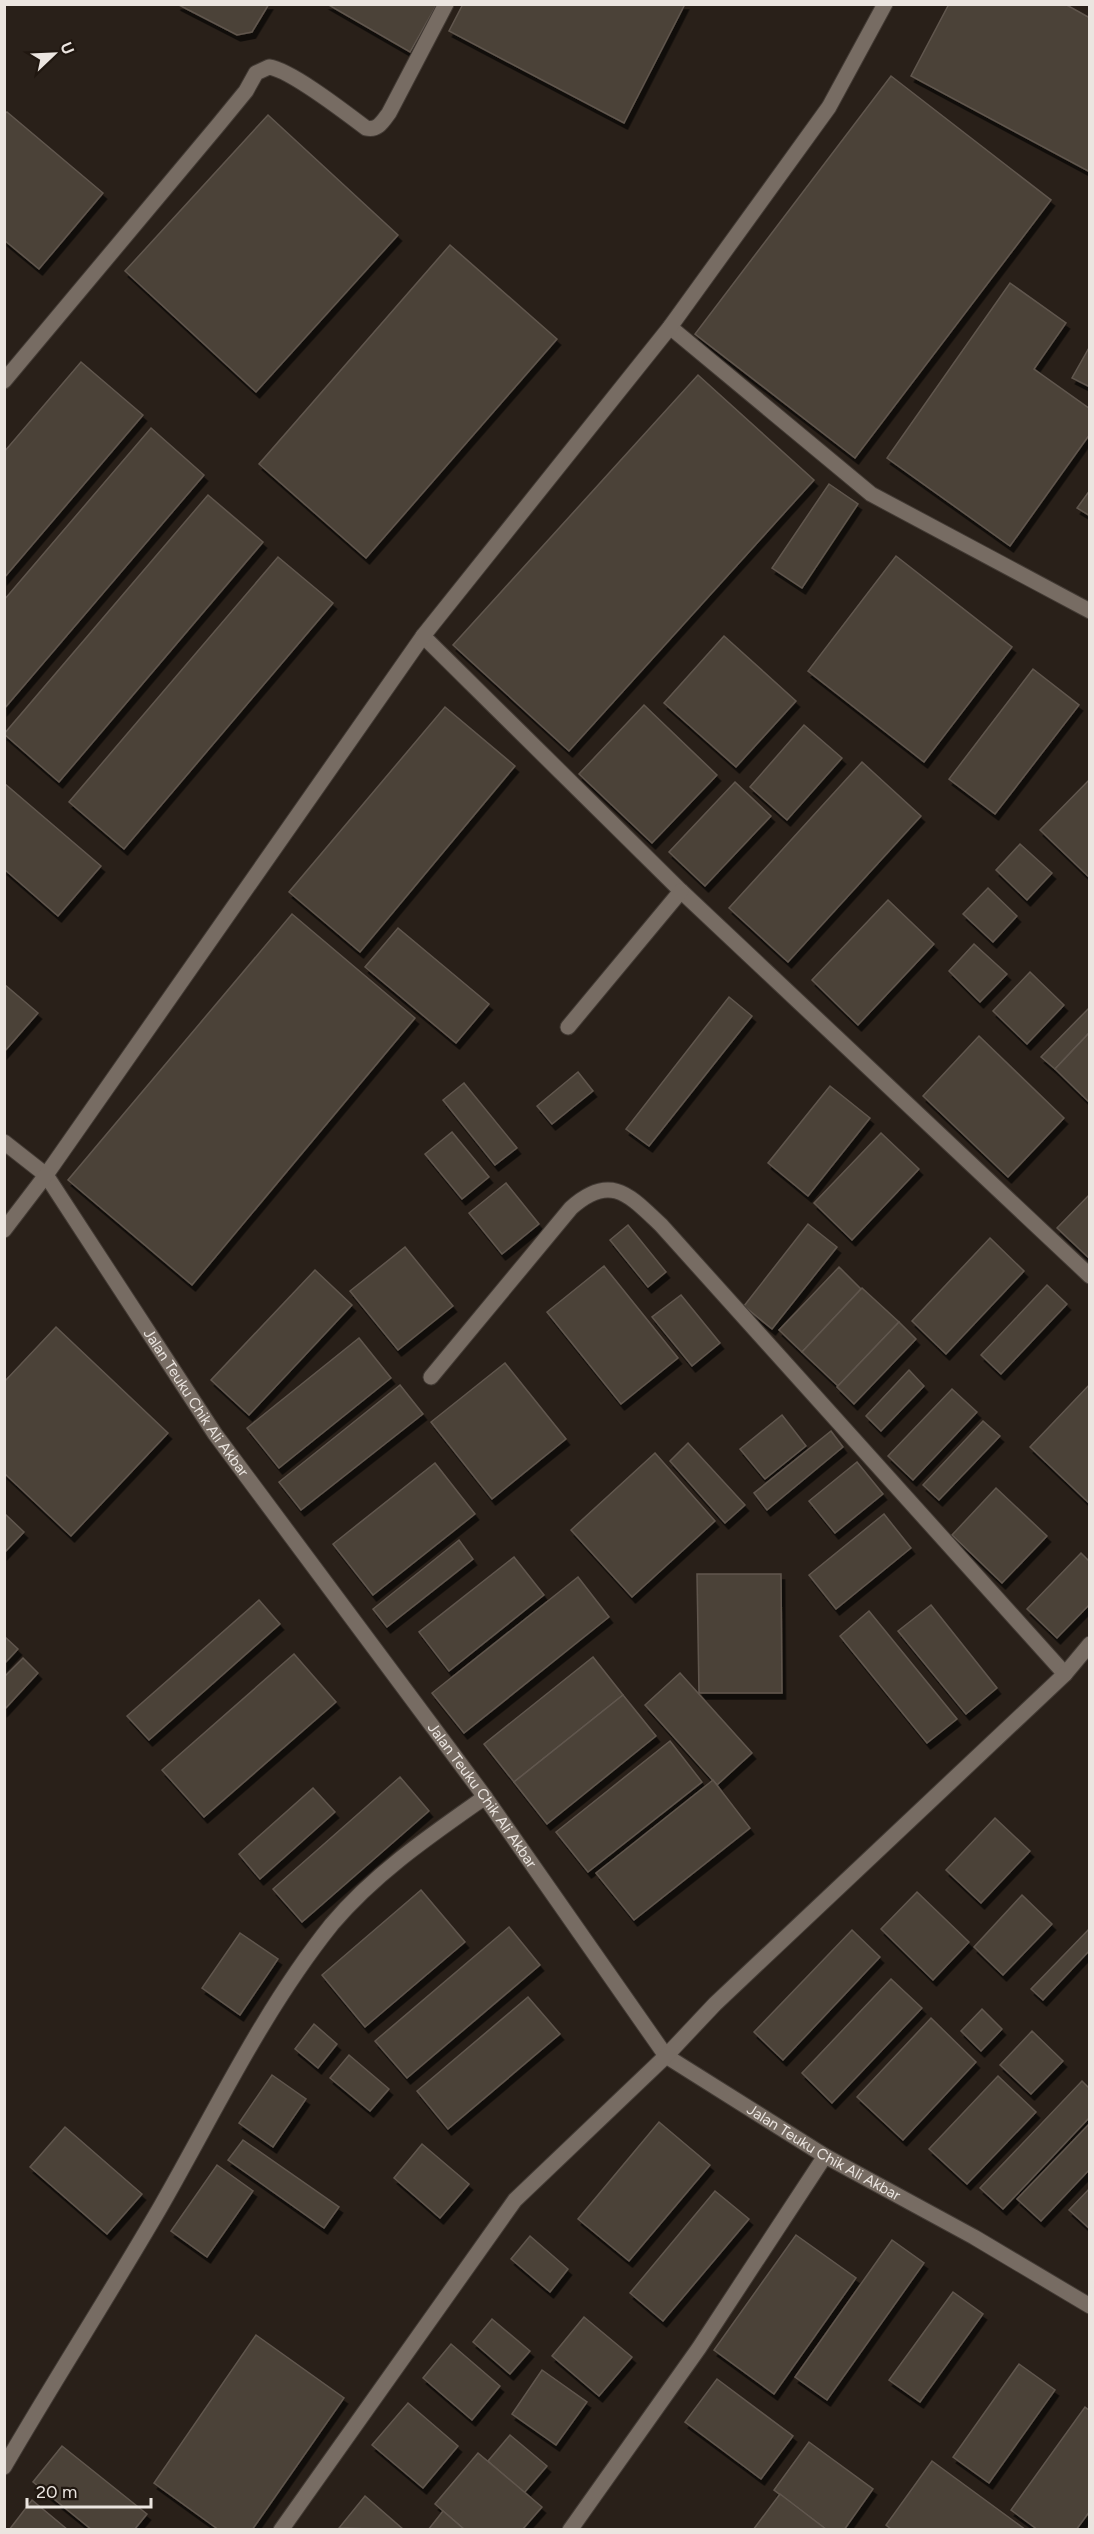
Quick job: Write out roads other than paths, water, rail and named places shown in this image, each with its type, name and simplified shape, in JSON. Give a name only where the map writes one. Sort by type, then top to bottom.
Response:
[{"type":"street","points":[[4,381],[219,124],[246,91],[256,73],[269,67],[280,70],[330,101],[366,128],[373,129],[379,126],[389,113],[446,4]]},
{"type":"street","points":[[4,1230],[46,1175],[423,636],[670,327],[829,106],[885,4]]},
{"type":"street","points":[[670,327],[871,494],[1089,611]]},
{"type":"street","points":[[423,636],[681,891],[1089,1276]]},
{"type":"street","points":[[568,1027],[681,891]]},
{"type":"street","name":"Jalan Teuku Chik Ali Akbar","points":[[4,1142],[46,1175],[215,1434],[485,1797],[666,2056],[825,2156],[974,2237],[1089,2306]]},
{"type":"street","points":[[431,1377],[571,1208],[582,1198],[597,1192],[610,1189],[620,1191],[661,1226],[1065,1674]]},
{"type":"street","points":[[281,2529],[515,2200],[666,2056],[715,2004],[1065,1674],[1089,1644]]},
{"type":"street","points":[[4,2467],[160,2208],[275,2005],[333,1923],[383,1873],[425,1838],[485,1797]]},
{"type":"street","points":[[570,2529],[699,2348],[825,2156]]}]
